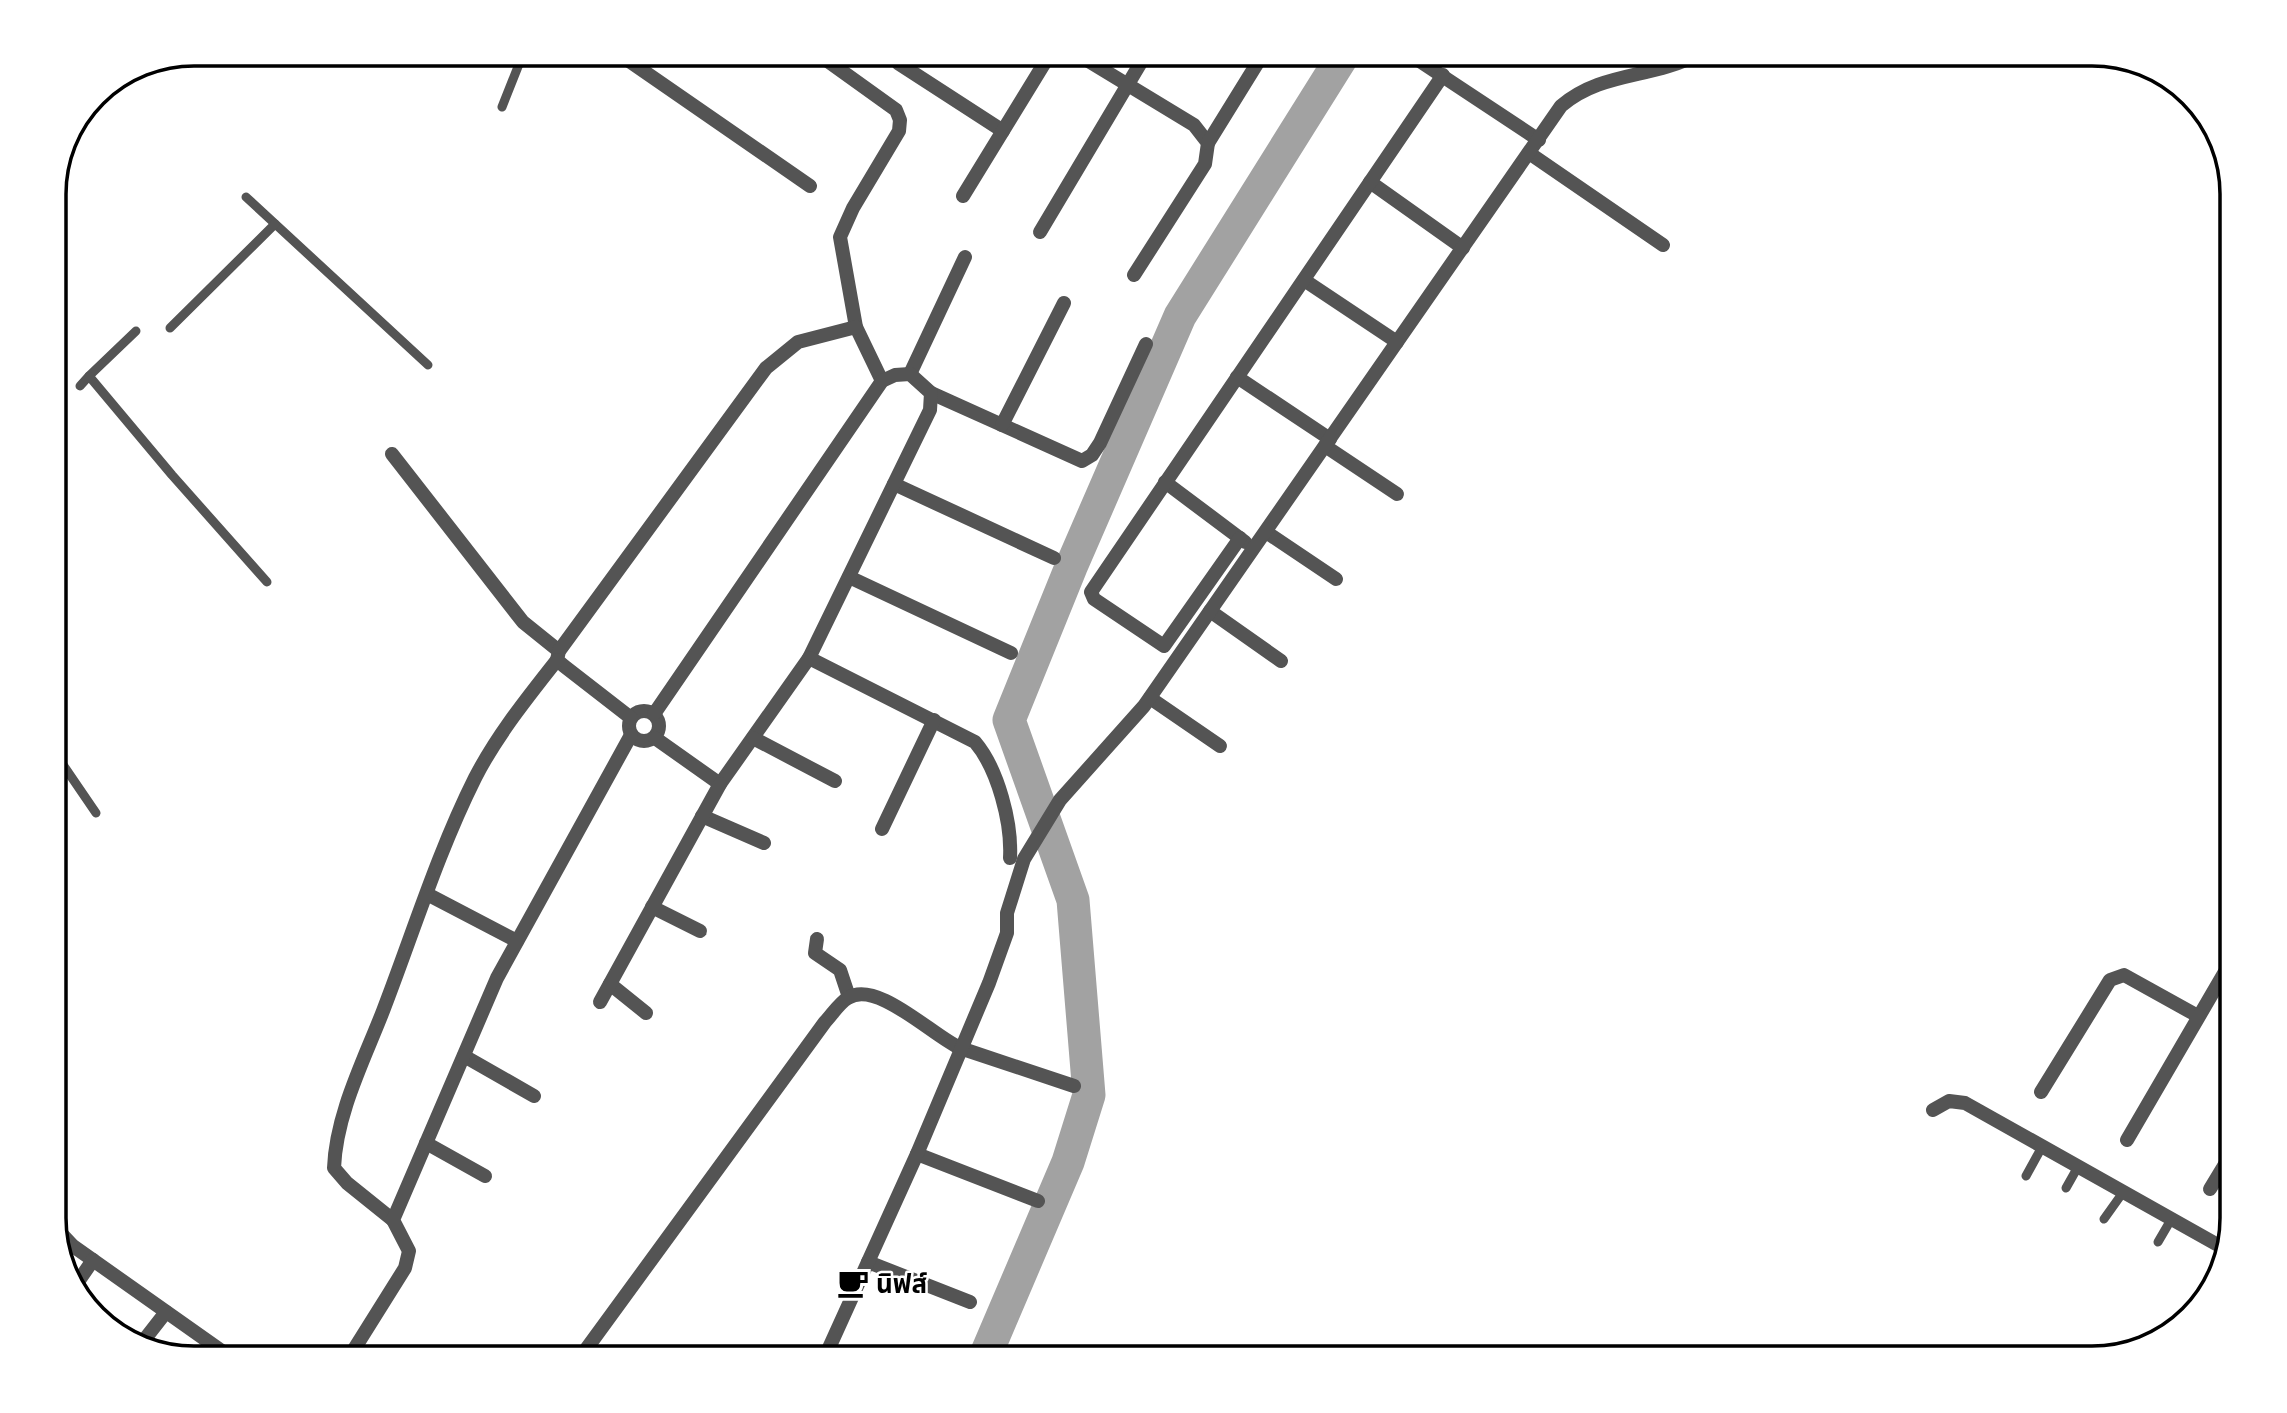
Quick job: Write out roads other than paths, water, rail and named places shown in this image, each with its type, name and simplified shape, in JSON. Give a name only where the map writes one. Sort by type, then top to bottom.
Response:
[{"type":"street","points":[[1134,275],[1205,164],[1208,143],[1255,66]]},
{"type":"street","points":[[1429,66],[1539,140]]},
{"type":"street","points":[[830,1346],[917,1154],[989,983],[1007,933],[1007,913],[1017,859],[1060,800],[1150,698],[1561,106],[1580,90],[1599,82],[1667,66]]},
{"type":"street","points":[[637,67],[810,186]]},
{"type":"street","points":[[836,67],[896,110],[900,120],[899,131],[853,208],[840,237],[856,327],[883,381]]},
{"type":"street","points":[[904,67],[1003,131]]},
{"type":"street","points":[[963,196],[1042,67]]},
{"type":"street","points":[[1099,67],[1194,125],[1208,143]]},
{"type":"street","points":[[1040,232],[1139,67]]},
{"type":"street","points":[[1240,538],[1164,646],[1094,599],[1091,592],[1443,75]]},
{"type":"street","points":[[1530,153],[1663,245]]},
{"type":"street","points":[[1370,182],[1463,248]]},
{"type":"street","points":[[910,374],[965,257]]},
{"type":"street","points":[[1304,279],[1397,342]]},
{"type":"street","points":[[1002,425],[1064,303]]},
{"type":"street","points":[[356,1346],[405,1268],[410,1251],[393,1220],[347,1183],[334,1168],[335,1149],[354,1087],[427,894],[475,777],[506,726],[766,368],[798,342],[856,327]]},
{"type":"street","points":[[654,714],[883,381],[895,375],[910,374],[917,377],[932,393],[1082,461],[1092,455],[1100,443],[1146,344]]},
{"type":"street","points":[[1237,377],[1397,494]]},
{"type":"street","points":[[600,1002],[720,784],[809,658],[930,410],[932,393]]},
{"type":"street","points":[[393,454],[523,622],[631,718]]},
{"type":"street","points":[[1165,482],[1254,548]]},
{"type":"street","points":[[894,484],[1054,558]]},
{"type":"street","points":[[1266,531],[1336,579]]},
{"type":"street","points":[[849,577],[1011,653]]},
{"type":"street","points":[[1210,611],[1281,661]]},
{"type":"street","points":[[809,658],[975,742],[985,753],[1017,859]]},
{"type":"street","points":[[1150,698],[1220,746]]},
{"type":"street","points":[[646,710],[654,714],[659,721],[660,730],[655,738],[647,742],[638,741],[631,735],[628,727],[631,718],[637,712],[646,710]]},
{"type":"street","points":[[882,829],[934,720]]},
{"type":"street","points":[[393,1220],[497,978],[631,735]]},
{"type":"street","points":[[655,738],[720,784]]},
{"type":"street","points":[[753,738],[835,781]]},
{"type":"street","points":[[702,816],[764,844]]},
{"type":"street","points":[[427,894],[517,941]]},
{"type":"street","points":[[652,907],[699,931]]},
{"type":"street","points":[[817,939],[815,953],[840,970],[849,996]]},
{"type":"street","points":[[2041,1092],[2110,980],[2116,975],[2124,975],[2198,1016]]},
{"type":"street","points":[[2127,1140],[2220,980]]},
{"type":"street","points":[[610,984],[646,1013]]},
{"type":"street","points":[[588,1346],[825,1022],[849,996],[867,993],[886,999],[942,1040],[1074,1086]]},
{"type":"street","points":[[464,1056],[534,1096]]},
{"type":"street","points":[[1933,1110],[1957,1100],[2043,1145],[2217,1244]]},
{"type":"street","points":[[426,1143],[485,1175]]},
{"type":"street","points":[[917,1154],[1038,1201]]},
{"type":"street","points":[[2210,1189],[2220,1172]]},
{"type":"street","points":[[69,1242],[214,1346]]},
{"type":"street","points":[[81,1277],[93,1260]]},
{"type":"street","points":[[868,1262],[970,1303]]},
{"type":"street","points":[[146,1337],[166,1312]]},
{"type":"lane","points":[[502,107],[518,67]]},
{"type":"lane","points":[[246,197],[428,365]]},
{"type":"lane","points":[[170,328],[275,224]]},
{"type":"lane","points":[[80,386],[136,331]]},
{"type":"lane","points":[[89,376],[267,582]]},
{"type":"lane","points":[[67,771],[96,813]]},
{"type":"lane","points":[[2026,1176],[2043,1145]]},
{"type":"lane","points":[[2066,1188],[2079,1165]]},
{"type":"lane","points":[[2104,1219],[2124,1191]]},
{"type":"lane","points":[[2158,1242],[2172,1218]]},
{"type":"waterway","points":[[990,1346],[1068,1162],[1089,1095],[1073,900],[1009,720],[1071,567],[1180,316],[1336,66]]},
{"type":"place","name":"นิฟส์","points":[[853,1283]]}]
